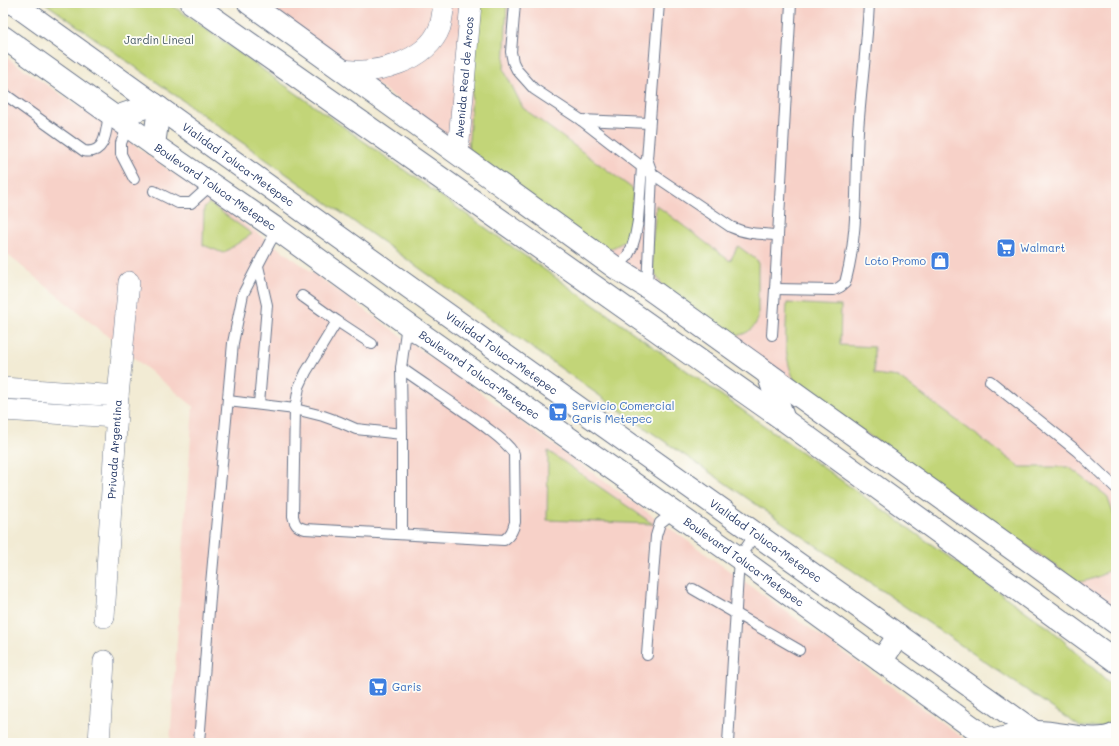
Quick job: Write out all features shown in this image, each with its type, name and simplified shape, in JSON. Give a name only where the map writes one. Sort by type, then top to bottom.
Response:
[{"type":"main road","name":"Vialidad Toluca-Metepec","points":[[13,3],[433,305],[756,533],[1042,738]]},
{"type":"main road","points":[[192,3],[784,420],[1110,656],[1116,670]]},
{"type":"main road","points":[[249,3],[458,152],[616,268],[647,288],[768,374],[1106,605],[1116,623]]},
{"type":"main road","name":"Boulevard Toluca-Metepec","points":[[3,37],[278,230],[407,324],[739,558],[990,740]]},
{"type":"main road","points":[[118,119],[157,106],[154,144]]},
{"type":"main road","points":[[768,374],[784,420]]},
{"type":"main road","points":[[881,662],[899,635]]},
{"type":"main road","points":[[995,704],[990,740],[1042,738],[1094,741],[1111,737],[1116,734]]},
{"type":"street","points":[[342,70],[374,70],[395,65],[415,56],[431,42],[439,28],[444,3]]},
{"type":"street","name":"Avenida Real de Arcos","points":[[458,152],[471,3]]},
{"type":"street","name":"Privada Argentina","points":[[104,617],[116,417],[129,282]]},
{"type":"street","points":[[3,388],[118,396]]},
{"type":"street","points":[[3,410],[116,417]]},
{"type":"street","points":[[99,743],[104,662]]},
{"type":"lane","points":[[515,3],[511,52],[513,62],[516,70],[534,89],[644,163],[652,173],[731,227],[740,231],[751,233],[778,235]]},
{"type":"lane","points":[[616,268],[627,257],[636,237],[649,123],[659,3]]},
{"type":"lane","points":[[772,335],[776,289],[791,3]]},
{"type":"lane","points":[[776,289],[834,290],[840,288],[845,283],[854,234],[858,132],[869,3]]},
{"type":"lane","points":[[3,93],[84,151],[91,152],[101,147],[104,139],[118,119]]},
{"type":"lane","points":[[118,119],[121,154],[134,179]]},
{"type":"lane","points":[[581,120],[649,123]]},
{"type":"lane","points":[[647,288],[652,173]]},
{"type":"lane","points":[[154,191],[178,203],[191,203],[212,184]]},
{"type":"lane","points":[[199,743],[233,343],[242,298],[270,242],[278,230]]},
{"type":"lane","points":[[258,266],[267,305],[258,404]]},
{"type":"lane","points":[[302,296],[337,322],[372,344]]},
{"type":"lane","points":[[337,322],[306,372],[299,387],[295,408],[294,524],[305,529],[504,540],[510,536],[515,522],[514,454],[510,447],[464,411],[401,368]]},
{"type":"lane","points":[[402,534],[401,368],[407,324]]},
{"type":"lane","points":[[990,381],[1077,450],[1116,488]]},
{"type":"lane","points":[[228,401],[295,408],[323,416],[356,429],[402,434]]},
{"type":"lane","points":[[647,654],[656,536],[660,523],[674,512]]},
{"type":"lane","points":[[728,743],[739,558],[756,533]]},
{"type":"lane","points":[[693,589],[799,650]]},
{"type":"shaded area","points":[[264,3],[1116,3],[1116,617]]},
{"type":"shaded area","points":[[3,55],[112,129],[970,743],[170,743],[193,406],[3,251]]},
{"type":"green space","name":"Jardin Lineal","points":[[45,3],[169,3],[1052,630],[1116,689],[1116,718],[1103,727],[1080,727],[648,430]]},
{"type":"green space","points":[[478,3],[507,3],[504,70],[523,108],[633,189],[630,239],[606,251],[468,154]]},
{"type":"green space","points":[[209,203],[252,234],[223,253],[203,245],[204,208]]},
{"type":"green space","points":[[656,205],[730,261],[738,246],[758,261],[758,319],[754,326],[748,331],[733,336],[664,287],[654,271],[652,255]]},
{"type":"green space","points":[[787,303],[841,306],[840,345],[874,347],[874,374],[898,377],[1020,467],[1069,467],[1107,496],[1116,521],[1116,566],[1099,576],[1079,582],[797,385],[792,375],[787,355]]},
{"type":"green space","points":[[548,451],[653,524],[547,520]]},
{"type":"place","name":"Walmart","points":[[1006,248]]},
{"type":"place","name":"Loto Promo","points":[[940,261]]},
{"type":"place","name":"Servicio Comercial Garis Metepec","points":[[558,412]]},
{"type":"place","name":"Garis","points":[[378,687]]}]
